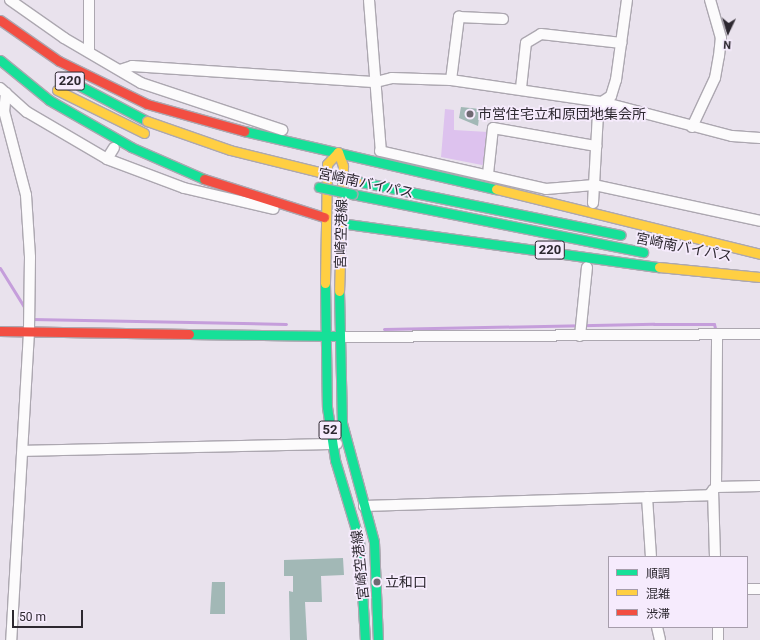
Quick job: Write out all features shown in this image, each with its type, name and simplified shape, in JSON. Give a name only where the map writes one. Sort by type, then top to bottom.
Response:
[{"type":"main road","points":[[0,20],[66,65],[148,104],[338,152],[760,254]]},
{"type":"main road","name":"220","points":[[0,30],[48,67]]},
{"type":"main road","name":"220","points":[[0,49],[68,97],[157,139]]},
{"type":"main road","points":[[0,60],[49,100],[131,147],[190,174],[324,217]]},
{"type":"main road","name":"宮崎南バイパス","points":[[68,79],[147,121],[251,156],[356,181],[629,236]]},
{"type":"main road","name":"宮崎空港線","points":[[365,640],[359,540],[332,444],[327,408],[324,217],[327,164],[338,152],[343,166],[340,223],[342,337],[340,408],[344,444],[364,506],[377,561],[378,640]]},
{"type":"main road","name":"宮崎南バイパス","points":[[311,185],[760,276]]},
{"type":"main road","name":"220","points":[[340,223],[696,272],[760,276]]},
{"type":"main road","points":[[325,245],[340,246]]},
{"type":"main road","name":"宮崎南バイパス","points":[[691,248],[760,262]]},
{"type":"main road","points":[[0,332],[342,337]]},
{"type":"street","points":[[10,0],[89,52],[141,83],[270,128],[488,174],[546,189],[594,185],[760,221]]},
{"type":"street","points":[[89,0],[89,52]]},
{"type":"street","points":[[369,0],[381,151]]},
{"type":"street","points":[[593,204],[596,146],[602,102],[611,96],[627,0]]},
{"type":"street","points":[[692,127],[715,78],[719,56],[721,38],[710,0]]},
{"type":"street","points":[[452,80],[459,17],[503,19]]},
{"type":"street","points":[[521,88],[526,43],[541,34],[621,43]]},
{"type":"street","points":[[120,70],[132,66],[376,82],[392,78],[452,80],[521,88],[602,102],[692,127],[760,138]]},
{"type":"street","points":[[137,94],[141,83]]},
{"type":"street","points":[[3,91],[44,123],[107,159],[191,190],[254,206],[324,217]]},
{"type":"street","points":[[3,91],[4,112],[29,218],[29,332],[23,451],[10,640]]},
{"type":"street","points":[[488,174],[493,128],[596,146]]},
{"type":"street","points":[[107,159],[114,148]]},
{"type":"street","points":[[580,336],[587,267]]},
{"type":"street","points":[[715,556],[717,334]]},
{"type":"street","points":[[342,337],[760,334]]},
{"type":"street","points":[[23,451],[344,444]]},
{"type":"street","points":[[364,506],[708,495],[715,489],[760,486]]},
{"type":"street","points":[[647,497],[651,556]]},
{"type":"street","points":[[748,589],[760,589]]},
{"type":"street","points":[[657,628],[660,640]]},
{"type":"street","points":[[718,628],[718,640]]},
{"type":"shaded area","points":[[445,109],[454,110],[454,130],[488,132],[486,163],[482,165],[441,157]]},
{"type":"building","name":"市営住宅立和原団地集会所","points":[[461,107],[480,109],[478,126],[459,118]]},
{"type":"building","points":[[343,558],[344,575],[321,576],[322,602],[305,602],[307,640],[290,640],[289,591],[293,592],[293,576],[284,576],[284,560]]},
{"type":"building","points":[[212,582],[225,582],[225,614],[210,614]]},
{"type":"waterway","points":[[0,268],[26,310]]},
{"type":"waterway","points":[[31,319],[286,324]]},
{"type":"waterway","points":[[384,329],[654,324],[714,324],[715,328]]},
{"type":"traffic: fast","points":[[0,60],[49,100],[131,147],[204,179]]},
{"type":"traffic: fast","points":[[80,86],[147,121]]},
{"type":"traffic: fast","points":[[244,131],[496,189]]},
{"type":"traffic: fast","points":[[356,181],[621,235]]},
{"type":"traffic: fast","points":[[319,187],[352,194]]},
{"type":"traffic: fast","points":[[352,194],[643,252]]},
{"type":"traffic: fast","points":[[340,223],[659,267]]},
{"type":"traffic: fast","points":[[325,283],[327,407],[335,460],[359,540],[365,640]]},
{"type":"traffic: fast","points":[[339,291],[342,423],[374,542],[378,640]]},
{"type":"traffic: fast","points":[[189,334],[336,336]]},
{"type":"traffic: slow","points":[[57,90],[144,133]]},
{"type":"traffic: slow","points":[[147,121],[230,150],[356,181]]},
{"type":"traffic: slow","points":[[325,283],[327,164],[338,152],[343,166],[339,291]]},
{"type":"traffic: slow","points":[[496,189],[760,254]]},
{"type":"traffic: slow","points":[[659,267],[760,277]]},
{"type":"traffic: jam","points":[[0,20],[59,61],[147,104],[244,131]]},
{"type":"traffic: jam","points":[[204,179],[324,217]]},
{"type":"traffic: jam","points":[[0,331],[189,334]]},
{"type":"place","name":"市営住宅立和原団地集会所","points":[[470,114]]},
{"type":"place","name":"立和口","points":[[377,582]]}]
